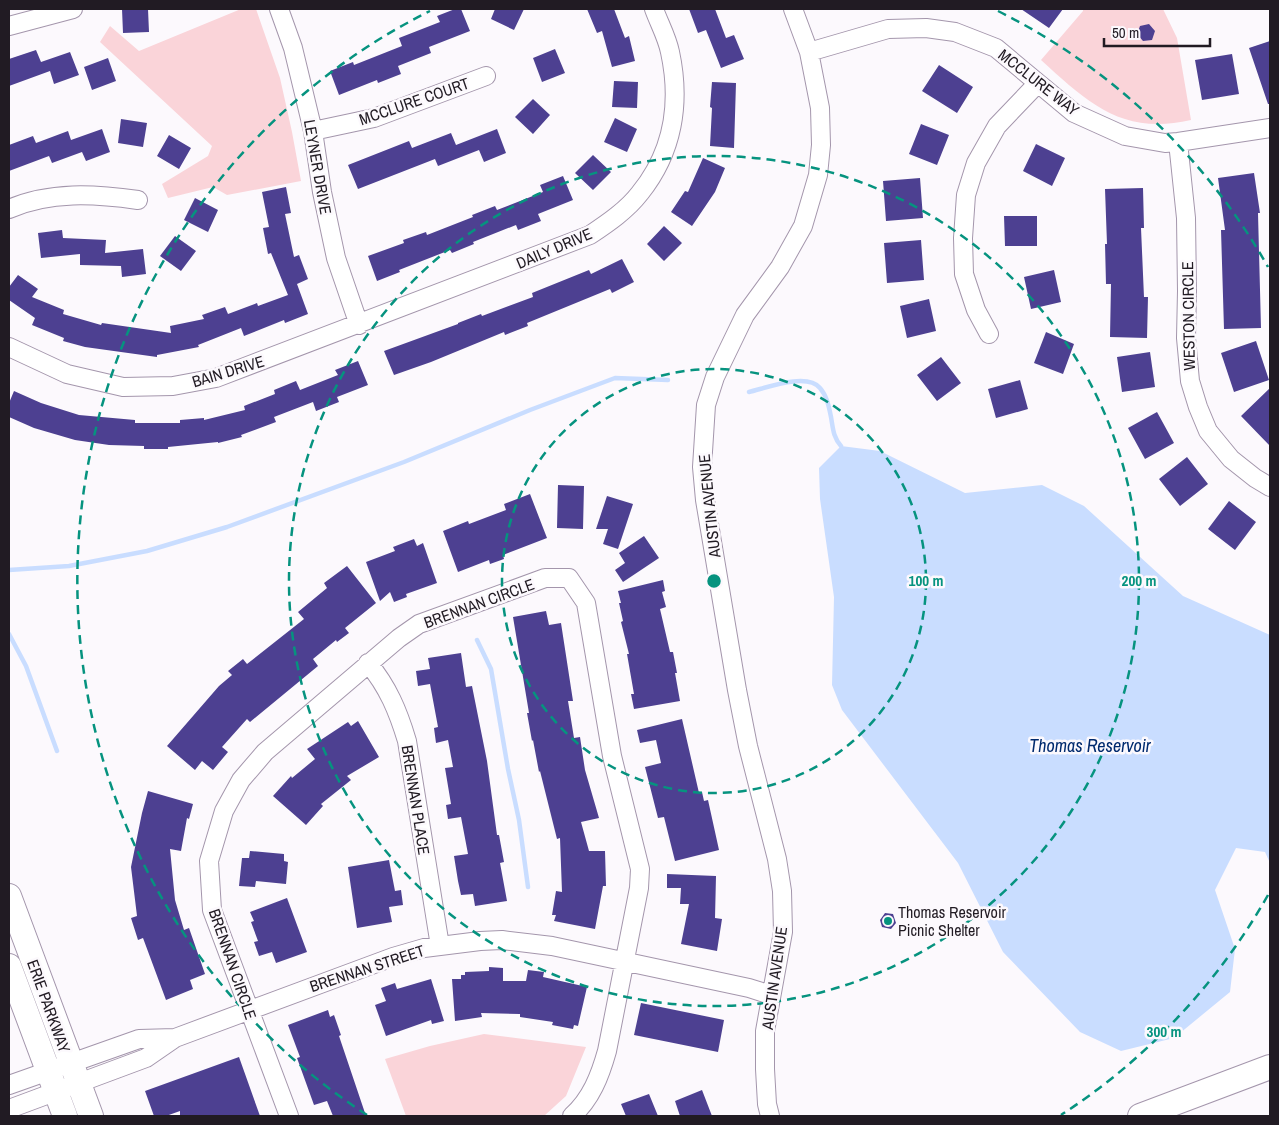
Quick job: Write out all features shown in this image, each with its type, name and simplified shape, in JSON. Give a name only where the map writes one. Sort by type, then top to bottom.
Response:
[{"type":"main road","name":"ERIE PARKWAY","points":[[9,896],[91,1116]]},
{"type":"main road","name":"ERIE PARKWAY","points":[[9,966],[65,1116]]},
{"type":"main road","points":[[1140,1116],[1270,1067]]},
{"type":"street","points":[[9,26],[73,9]]},
{"type":"street","name":"LEYNER DRIVE","points":[[279,9],[293,48],[313,131],[322,192],[336,258],[359,325]]},
{"type":"street","name":"DAILY DRIVE","points":[[359,325],[590,235],[612,220],[639,194],[656,171],[668,141],[674,115],[675,86],[670,50],[654,9]]},
{"type":"street","name":"AUSTIN AVENUE","points":[[770,1116],[764,1069],[765,1031],[783,932],[782,891],[778,858],[748,746],[737,690],[705,500],[702,467],[706,405],[715,377],[745,315],[780,267],[803,226],[818,175],[821,145],[820,108],[808,52],[793,9]]},
{"type":"street","name":"MCCLURE WAY","points":[[808,52],[888,29],[926,28],[955,32],[996,48],[1074,113],[1126,136],[1165,143],[1270,128]]},
{"type":"street","name":"MCCLURE COURT","points":[[313,131],[374,118],[486,76]]},
{"type":"street","points":[[989,334],[976,310],[964,274],[963,238],[966,195],[976,162],[996,126],[1038,83]]},
{"type":"street","name":"WESTON CIRCLE","points":[[1178,142],[1186,218],[1186,338],[1190,381],[1208,431],[1231,459],[1254,478],[1270,487]]},
{"type":"street","points":[[9,208],[42,199],[68,196],[103,195],[138,200]]},
{"type":"street","name":"BAIN DRIVE","points":[[9,347],[67,374],[123,387],[173,386],[216,378],[359,325]]},
{"type":"street","name":"BRENNAN CIRCLE","points":[[289,1116],[212,910],[209,861],[224,811],[241,780],[265,752],[368,663],[419,624],[545,578],[569,578],[586,603],[612,756],[640,869],[639,888],[601,1074],[582,1106],[572,1116]]},
{"type":"street","name":"BRENNAN PLACE","points":[[368,663],[378,674],[399,713],[407,741],[440,946]]},
{"type":"street","name":"BRENNAN STREET","points":[[9,1085],[51,1081],[74,1073],[139,1039],[174,1038],[393,957],[424,948],[440,946],[502,940],[552,946],[749,988],[771,995]]},
{"type":"street","name":"BRENNAN STREET","points":[[9,1109],[51,1081]]},
{"type":"shaded area","points":[[241,9],[256,9],[280,78],[301,181],[227,195],[213,187],[168,198],[162,184],[208,156],[212,146],[100,42],[110,26],[139,51]]},
{"type":"shaded area","points":[[1083,9],[1163,9],[1177,38],[1191,120],[1167,124],[1145,123],[1126,119],[1108,112],[1075,90],[1041,60]]},
{"type":"shaded area","points":[[484,1034],[586,1047],[566,1096],[544,1116],[406,1116],[385,1059],[430,1046]]},
{"type":"water","name":"Thomas Reservoir","points":[[841,446],[880,451],[965,493],[1042,485],[1084,506],[1183,596],[1270,635],[1270,863],[1265,852],[1236,848],[1215,890],[1235,949],[1230,992],[1174,1038],[1121,1051],[1080,1032],[1003,952],[958,863],[842,710],[832,685],[834,597],[820,499],[819,468]]},
{"type":"building","points":[[122,9],[148,9],[149,32],[123,33]]},
{"type":"building","points":[[455,9],[461,9],[470,31],[429,47],[431,53],[398,66],[401,74],[378,83],[377,80],[339,95],[330,71],[353,62],[354,65],[402,46],[399,38],[440,22],[437,16]]},
{"type":"building","points":[[495,9],[524,9],[514,30],[491,19]]},
{"type":"building","points":[[587,9],[614,9],[625,38],[629,36],[635,61],[612,67],[602,31],[597,33]]},
{"type":"building","points":[[689,9],[715,9],[726,38],[734,35],[744,59],[721,68],[706,30],[698,33]]},
{"type":"building","points":[[1021,9],[1063,9],[1049,28]]},
{"type":"building","points":[[1149,24],[1155,31],[1152,40],[1143,41],[1137,34],[1140,26]]},
{"type":"building","points":[[1270,41],[1270,104],[1268,104],[1249,48]]},
{"type":"building","points":[[555,49],[565,73],[542,82],[533,58]]},
{"type":"building","points":[[36,50],[41,62],[70,52],[79,75],[54,84],[50,71],[9,86],[9,59]]},
{"type":"building","points":[[1232,54],[1239,94],[1202,100],[1195,60]]},
{"type":"building","points":[[108,58],[116,81],[92,90],[84,67]]},
{"type":"building","points":[[939,65],[973,87],[957,113],[922,91]]},
{"type":"building","points":[[614,81],[638,82],[637,108],[612,107]]},
{"type":"building","points":[[712,82],[736,83],[734,148],[710,146]]},
{"type":"building","points":[[533,99],[550,115],[533,134],[515,117]]},
{"type":"building","points":[[615,118],[637,129],[627,152],[604,142]]},
{"type":"building","points":[[121,119],[147,123],[143,147],[118,143]]},
{"type":"building","points":[[921,124],[949,135],[937,165],[909,154]]},
{"type":"building","points":[[102,129],[110,152],[86,161],[82,152],[52,163],[49,156],[9,171],[9,145],[33,136],[36,143],[68,131],[71,140]]},
{"type":"building","points":[[497,129],[506,153],[484,162],[479,150],[438,166],[435,159],[358,189],[348,165],[409,141],[412,148],[451,133],[456,145]]},
{"type":"building","points":[[169,135],[191,148],[179,169],[157,156]]},
{"type":"building","points":[[1036,144],[1065,158],[1052,186],[1023,171]]},
{"type":"building","points":[[593,155],[611,172],[593,190],[575,173]]},
{"type":"building","points":[[703,158],[725,168],[715,192],[692,226],[671,212],[685,191],[688,192]]},
{"type":"building","points":[[1254,173],[1260,213],[1258,213],[1261,328],[1224,329],[1221,230],[1225,230],[1218,178]]},
{"type":"building","points":[[563,176],[573,200],[538,214],[541,221],[518,230],[516,225],[473,242],[474,244],[452,253],[450,250],[399,270],[400,272],[377,281],[368,256],[404,243],[403,240],[426,232],[427,235],[473,217],[472,215],[495,206],[497,210],[543,192],[540,185]]},
{"type":"building","points":[[920,178],[923,218],[886,221],[883,181]]},
{"type":"building","points":[[286,187],[291,213],[285,214],[294,257],[299,255],[308,279],[297,284],[308,314],[285,323],[284,320],[244,336],[241,328],[198,345],[199,347],[157,355],[157,357],[85,347],[63,341],[64,338],[32,325],[35,318],[9,300],[9,287],[18,275],[38,289],[32,297],[64,310],[63,314],[101,325],[102,323],[171,333],[170,326],[204,319],[202,315],[225,307],[228,314],[257,303],[258,306],[288,295],[271,253],[268,254],[263,228],[269,227],[262,192]]},
{"type":"building","points":[[1143,188],[1144,228],[1141,228],[1144,297],[1148,297],[1147,338],[1110,337],[1111,284],[1106,284],[1105,189]]},
{"type":"building","points":[[195,198],[218,210],[208,232],[184,220]]},
{"type":"building","points":[[1004,216],[1037,216],[1037,246],[1005,246]]},
{"type":"building","points":[[664,226],[682,243],[664,261],[647,244]]},
{"type":"building","points":[[62,230],[63,238],[106,240],[105,253],[143,249],[146,274],[122,277],[121,266],[80,265],[80,254],[41,258],[38,233]]},
{"type":"building","points":[[175,236],[196,251],[181,271],[160,256]]},
{"type":"building","points":[[921,240],[924,280],[887,283],[884,243]]},
{"type":"building","points":[[622,259],[634,282],[612,293],[610,289],[527,323],[528,326],[505,335],[504,332],[394,375],[384,351],[481,314],[482,316],[533,297],[532,293],[589,270],[591,274]]},
{"type":"building","points":[[1054,270],[1061,302],[1031,309],[1024,277]]},
{"type":"building","points":[[929,299],[936,331],[907,338],[900,306]]},
{"type":"building","points":[[1046,332],[1074,344],[1063,374],[1034,363]]},
{"type":"building","points":[[1256,341],[1269,380],[1234,392],[1221,353]]},
{"type":"building","points":[[1150,352],[1155,387],[1122,392],[1117,357]]},
{"type":"building","points":[[941,357],[961,383],[937,401],[917,375]]},
{"type":"building","points":[[358,361],[368,385],[337,397],[339,402],[316,411],[313,402],[274,417],[276,422],[241,435],[242,437],[218,443],[168,447],[168,449],[144,449],[144,446],[109,445],[75,440],[34,428],[9,417],[9,403],[14,391],[41,403],[79,415],[135,420],[135,423],[180,423],[180,420],[204,418],[204,420],[245,410],[244,406],[275,394],[274,390],[296,381],[300,390],[338,375],[335,370]]},
{"type":"building","points":[[1020,380],[1028,409],[996,418],[988,389]]},
{"type":"building","points":[[1270,388],[1270,446],[1241,416]]},
{"type":"building","points":[[1157,412],[1174,443],[1145,459],[1128,428]]},
{"type":"building","points":[[1187,457],[1208,484],[1180,506],[1159,479]]},
{"type":"building","points":[[558,485],[584,486],[583,529],[557,528]]},
{"type":"building","points":[[530,494],[547,538],[503,555],[504,559],[490,564],[489,560],[458,572],[443,531],[468,521],[469,524],[506,510],[504,504]]},
{"type":"building","points":[[607,496],[633,504],[618,549],[603,544],[608,529],[596,529]]},
{"type":"building","points":[[1229,501],[1256,522],[1235,550],[1208,529]]},
{"type":"building","points":[[644,536],[659,558],[623,582],[615,570],[625,563],[619,553]]},
{"type":"building","points":[[414,539],[417,546],[423,543],[437,583],[406,594],[407,597],[394,602],[390,592],[380,601],[366,562],[395,551],[393,547]]},
{"type":"building","points":[[347,566],[376,603],[345,628],[349,633],[337,642],[336,640],[313,659],[318,666],[250,722],[247,719],[222,747],[228,752],[213,770],[202,761],[195,770],[167,746],[219,686],[232,675],[228,671],[243,659],[247,664],[304,619],[298,612],[327,588],[324,583]]},
{"type":"building","points":[[663,580],[665,591],[662,592],[666,607],[660,609],[670,652],[673,652],[680,701],[634,709],[631,694],[634,694],[627,654],[629,654],[621,622],[623,621],[618,591]]},
{"type":"building","points":[[546,611],[549,625],[561,623],[573,701],[568,701],[574,738],[580,737],[585,770],[599,818],[581,822],[589,851],[605,851],[606,886],[603,886],[595,929],[554,921],[556,915],[552,915],[556,891],[562,892],[560,838],[557,839],[532,741],[513,617]]},
{"type":"building","points":[[461,653],[466,687],[472,686],[487,761],[497,835],[499,835],[504,862],[500,863],[507,901],[475,906],[473,894],[461,895],[458,881],[454,856],[468,854],[461,817],[448,819],[446,805],[451,804],[445,768],[453,767],[448,740],[436,743],[434,728],[438,727],[430,684],[418,686],[416,671],[430,669],[428,658]]},
{"type":"building","points":[[682,719],[699,793],[702,792],[704,801],[708,800],[719,850],[675,861],[664,817],[658,818],[645,767],[661,763],[656,740],[640,743],[637,730]]},
{"type":"building","points":[[358,721],[379,757],[347,776],[351,780],[321,804],[323,806],[306,825],[273,796],[291,776],[292,778],[315,759],[307,749],[348,722],[351,726]]},
{"type":"building","points":[[148,791],[193,804],[189,819],[187,818],[181,851],[170,849],[175,900],[184,930],[189,928],[205,974],[190,980],[193,989],[166,1000],[143,938],[138,940],[131,918],[137,916],[131,867]]},
{"type":"building","points":[[250,851],[284,854],[284,861],[288,862],[286,884],[256,881],[255,887],[239,886],[242,858],[249,858]]},
{"type":"building","points":[[389,860],[395,891],[401,890],[403,905],[389,907],[392,922],[357,928],[348,867]]},
{"type":"building","points":[[667,874],[716,876],[715,918],[722,919],[717,951],[681,944],[689,904],[680,904],[681,888],[667,888]]},
{"type":"building","points":[[287,898],[307,952],[276,963],[272,952],[259,956],[254,942],[258,941],[251,922],[254,921],[250,912]]},
{"type":"building","name":"Thomas Reservoir Picnic Shelter","points":[[885,913],[893,914],[896,923],[891,929],[882,927],[880,920]]},
{"type":"building","points":[[489,967],[503,968],[503,981],[526,981],[528,970],[544,972],[543,977],[587,987],[578,1026],[574,1025],[573,1029],[552,1025],[553,1022],[520,1017],[520,1014],[481,1013],[482,1017],[455,1021],[452,979],[461,979],[461,975],[465,975],[465,972],[489,971]]},
{"type":"building","points":[[431,979],[444,1021],[432,1024],[431,1020],[386,1036],[375,1005],[386,1001],[381,988],[395,983],[397,989]]},
{"type":"building","points":[[641,1003],[724,1020],[718,1052],[634,1035]]},
{"type":"building","points":[[328,1010],[330,1017],[334,1015],[341,1035],[339,1036],[366,1116],[333,1116],[327,1101],[314,1105],[297,1058],[300,1057],[288,1025]]},
{"type":"building","points":[[239,1057],[260,1116],[180,1116],[180,1111],[166,1116],[154,1116],[145,1091]]},
{"type":"building","points":[[702,1090],[712,1116],[680,1116],[675,1101]]},
{"type":"building","points":[[649,1094],[658,1116],[626,1116],[621,1104]]},
{"type":"waterway","points":[[9,570],[69,566],[147,551],[227,527],[404,462],[530,410],[615,378],[668,380]]},
{"type":"waterway","points":[[749,392],[786,382],[806,381],[814,383],[820,388],[826,398],[835,436],[841,446]]},
{"type":"waterway","points":[[9,634],[26,666],[57,751]]},
{"type":"waterway","points":[[477,640],[491,669],[508,769],[519,820],[528,887]]},
{"type":"place","name":"Thomas Reservoir Picnic Shelter","points":[[888,921]]}]
